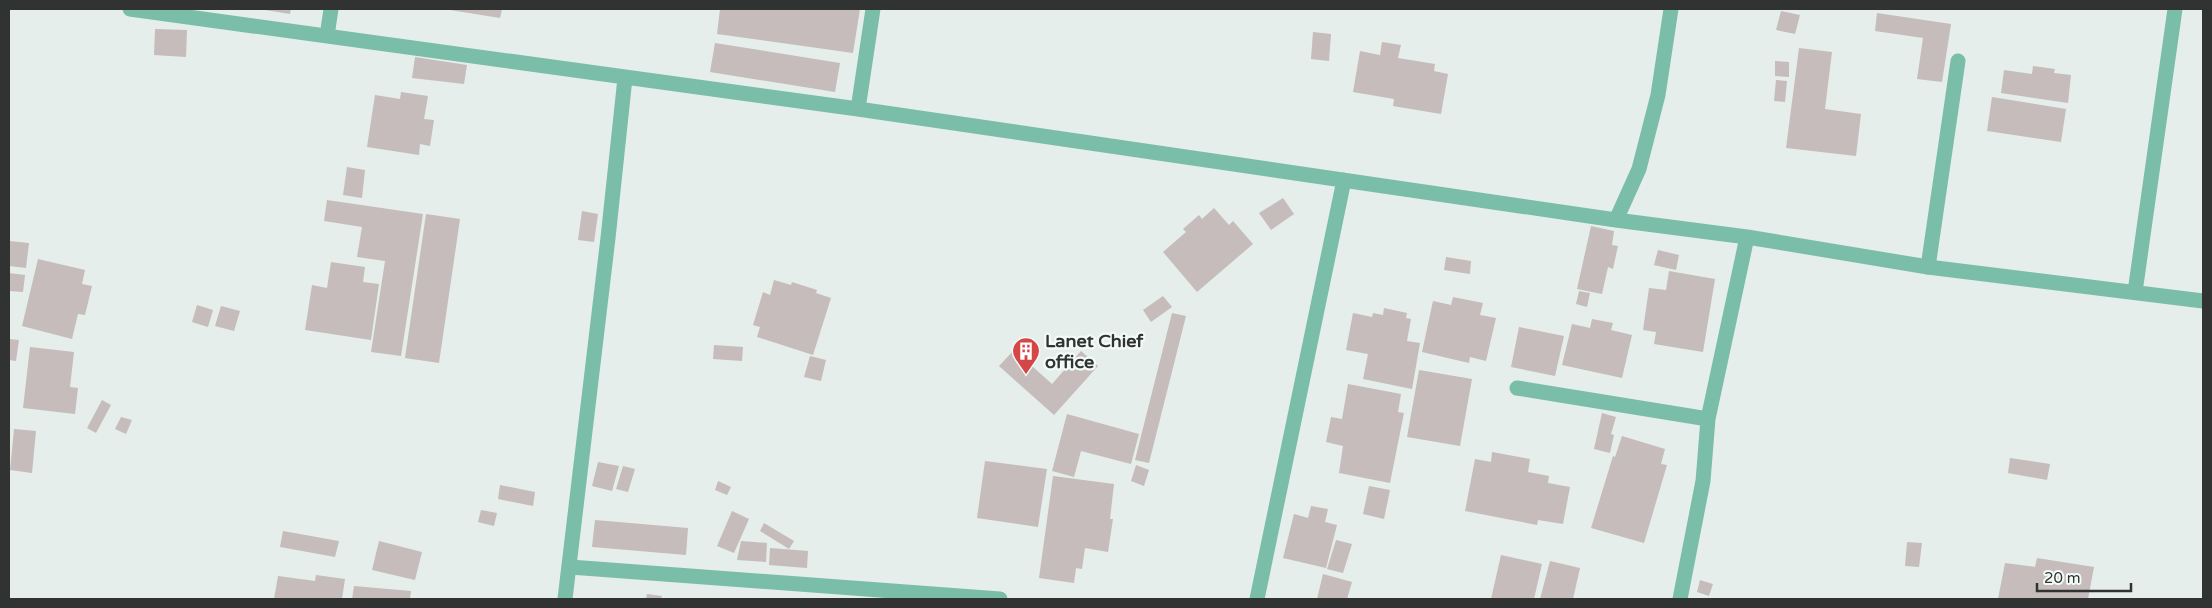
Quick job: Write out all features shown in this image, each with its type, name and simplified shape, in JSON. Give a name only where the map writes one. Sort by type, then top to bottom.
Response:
[{"type":"street","points":[[130,9],[858,110],[1616,220],[1747,237],[1928,267],[2203,302]]},
{"type":"street","points":[[327,36],[331,9]]},
{"type":"street","points":[[858,110],[873,9]]},
{"type":"street","points":[[1616,220],[1639,169],[1658,95],[1671,9]]},
{"type":"street","points":[[2135,292],[2175,9]]},
{"type":"street","points":[[1928,267],[1958,61]]},
{"type":"street","points":[[565,599],[608,238],[624,78]]},
{"type":"street","points":[[1258,599],[1344,180]]},
{"type":"street","points":[[1680,599],[1703,481],[1708,419],[1747,237]]},
{"type":"street","points":[[1517,388],[1708,419]]},
{"type":"street","points":[[570,567],[1000,599]]},
{"type":"building","points":[[259,9],[291,9],[290,14]]},
{"type":"building","points":[[444,9],[502,9],[500,18]]},
{"type":"building","points":[[720,9],[860,9],[853,53],[717,34]]},
{"type":"building","points":[[1781,11],[1800,15],[1795,34],[1776,30]]},
{"type":"building","points":[[1877,13],[1951,24],[1942,82],[1917,79],[1923,38],[1875,31]]},
{"type":"building","points":[[155,29],[187,30],[186,57],[154,55]]},
{"type":"building","points":[[1313,32],[1331,34],[1329,61],[1311,59]]},
{"type":"building","points":[[1382,42],[1401,45],[1398,58],[1435,64],[1434,71],[1448,74],[1441,114],[1393,106],[1394,99],[1353,92],[1360,51],[1380,55]]},
{"type":"building","points":[[715,43],[840,63],[835,92],[710,72]]},
{"type":"building","points":[[1799,48],[1832,52],[1825,109],[1861,114],[1856,156],[1786,148]]},
{"type":"building","points":[[415,57],[467,65],[464,84],[412,78]]},
{"type":"building","points":[[1775,61],[1789,62],[1789,77],[1775,76]]},
{"type":"building","points":[[2033,66],[2055,69],[2054,73],[2071,75],[2068,103],[2001,93],[2004,70],[2032,74]]},
{"type":"building","points":[[1776,80],[1787,81],[1785,102],[1774,101]]},
{"type":"building","points":[[401,92],[428,96],[424,119],[434,120],[430,146],[420,144],[419,155],[367,147],[375,95],[400,99]]},
{"type":"building","points":[[1992,97],[2066,109],[2061,142],[1987,131]]},
{"type":"building","points":[[347,167],[365,170],[362,198],[343,195]]},
{"type":"building","points":[[1283,198],[1294,214],[1271,230],[1259,213]]},
{"type":"building","points":[[327,200],[423,214],[401,356],[371,352],[385,261],[357,257],[362,227],[324,221]]},
{"type":"building","points":[[1214,208],[1229,225],[1233,221],[1253,244],[1197,292],[1163,252],[1186,232],[1183,229],[1199,215],[1202,219]]},
{"type":"building","points":[[582,211],[598,214],[594,242],[578,240]]},
{"type":"building","points":[[426,214],[460,219],[439,363],[405,358]]},
{"type":"building","points":[[1591,226],[1614,231],[1612,245],[1618,246],[1613,269],[1608,267],[1602,294],[1577,289]]},
{"type":"building","points":[[9,241],[29,243],[26,268],[9,266]]},
{"type":"building","points":[[1658,250],[1679,255],[1676,270],[1654,265]]},
{"type":"building","points":[[1446,257],[1471,261],[1470,274],[1444,270]]},
{"type":"building","points":[[38,259],[85,270],[82,284],[92,286],[85,315],[78,314],[72,339],[22,326]]},
{"type":"building","points":[[331,262],[365,267],[363,282],[379,284],[371,340],[305,330],[312,285],[327,288]]},
{"type":"building","points":[[1669,271],[1715,279],[1703,352],[1654,344],[1656,332],[1643,330],[1649,288],[1666,290]]},
{"type":"building","points":[[9,273],[25,275],[23,292],[9,291]]},
{"type":"building","points":[[774,280],[791,285],[792,282],[817,290],[816,293],[831,298],[813,355],[757,337],[760,327],[753,325],[763,292],[770,295]]},
{"type":"building","points":[[1579,291],[1590,293],[1587,307],[1576,304]]},
{"type":"building","points":[[1163,296],[1172,307],[1151,322],[1143,310]]},
{"type":"building","points":[[1453,297],[1483,303],[1480,315],[1496,318],[1486,361],[1470,357],[1469,363],[1422,352],[1433,301],[1451,305]]},
{"type":"building","points":[[197,305],[213,310],[208,327],[192,322]]},
{"type":"building","points":[[221,306],[240,311],[234,331],[215,326]]},
{"type":"building","points":[[1384,308],[1407,313],[1406,318],[1411,319],[1407,341],[1420,343],[1412,389],[1363,379],[1368,354],[1346,350],[1353,313],[1372,317],[1373,313],[1383,315]]},
{"type":"building","points":[[1172,313],[1186,316],[1149,463],[1135,460]]},
{"type":"building","points":[[1592,319],[1613,323],[1611,330],[1632,335],[1622,378],[1562,365],[1572,324],[1590,328]]},
{"type":"building","points":[[1519,327],[1564,336],[1555,376],[1511,367]]},
{"type":"building","points":[[9,339],[19,340],[16,361],[9,360]]},
{"type":"building","points":[[714,345],[743,347],[742,361],[713,359]]},
{"type":"building","points":[[30,347],[74,352],[70,387],[78,388],[75,414],[23,408]]},
{"type":"building","name":"Lanet Chief office","points":[[1014,350],[1052,384],[1081,351],[1098,366],[1054,415],[999,366]]},
{"type":"building","points":[[810,356],[826,360],[821,381],[804,377]]},
{"type":"building","points":[[1419,370],[1472,379],[1460,446],[1407,437]]},
{"type":"building","points":[[1348,384],[1401,394],[1398,412],[1404,413],[1390,483],[1339,473],[1343,446],[1326,442],[1331,417],[1342,419]]},
{"type":"building","points":[[102,400],[111,405],[96,433],[87,428]]},
{"type":"building","points":[[1602,413],[1616,417],[1611,434],[1614,435],[1610,453],[1594,449]]},
{"type":"building","points":[[1067,414],[1139,434],[1131,464],[1081,451],[1074,477],[1052,471]]},
{"type":"building","points":[[121,417],[132,420],[126,434],[115,429]]},
{"type":"building","points":[[14,429],[36,431],[32,473],[10,470]]},
{"type":"building","points":[[1622,436],[1665,449],[1661,464],[1667,465],[1644,543],[1591,528],[1613,456],[1615,457]]},
{"type":"building","points":[[1492,452],[1530,459],[1528,472],[1549,476],[1548,483],[1570,487],[1563,524],[1538,520],[1537,525],[1465,511],[1475,459],[1491,462]]},
{"type":"building","points":[[2010,458],[2050,464],[2047,480],[2008,473]]},
{"type":"building","points":[[985,461],[1047,469],[1038,527],[977,518]]},
{"type":"building","points":[[598,462],[619,466],[612,491],[592,486]]},
{"type":"building","points":[[1136,465],[1149,470],[1144,486],[1131,481]]},
{"type":"building","points":[[623,466],[635,469],[628,492],[616,489]]},
{"type":"building","points":[[1053,476],[1114,484],[1110,519],[1113,519],[1108,552],[1085,548],[1082,569],[1076,568],[1074,583],[1039,578]]},
{"type":"building","points":[[718,481],[731,487],[727,495],[715,490]]},
{"type":"building","points":[[500,485],[535,492],[533,506],[498,499]]},
{"type":"building","points":[[1369,486],[1390,490],[1384,519],[1363,514]]},
{"type":"building","points":[[1311,506],[1328,509],[1325,522],[1337,525],[1326,568],[1283,558],[1294,514],[1308,518]]},
{"type":"building","points":[[481,510],[497,513],[494,526],[478,522]]},
{"type":"building","points":[[732,511],[749,519],[734,553],[717,546]]},
{"type":"building","points":[[595,520],[688,528],[686,555],[592,547]]},
{"type":"building","points":[[764,523],[794,541],[789,549],[760,531]]},
{"type":"building","points":[[283,531],[339,541],[335,557],[280,547]]},
{"type":"building","points":[[1336,540],[1352,544],[1343,573],[1327,569]]},
{"type":"building","points":[[379,541],[422,552],[415,580],[372,570]]},
{"type":"building","points":[[741,541],[767,543],[766,562],[737,560]]},
{"type":"building","points":[[1907,542],[1922,543],[1919,567],[1905,566]]},
{"type":"building","points":[[770,548],[808,551],[807,568],[769,565]]},
{"type":"building","points":[[1501,555],[1542,564],[1534,599],[1491,599]]},
{"type":"building","points":[[2037,558],[2094,567],[2088,599],[1998,599],[2005,563],[2035,567]]},
{"type":"building","points":[[1550,561],[1580,568],[1573,599],[1540,599]]},
{"type":"building","points":[[1323,574],[1352,582],[1347,599],[1317,599]]},
{"type":"building","points":[[316,575],[345,579],[342,599],[274,599],[278,576],[315,581]]},
{"type":"building","points":[[1700,580],[1713,584],[1709,596],[1697,592]]},
{"type":"building","points":[[354,586],[411,591],[410,599],[352,599]]},
{"type":"building","points":[[647,594],[662,596],[661,599],[646,599]]},
{"type":"place","name":"Lanet Chief office","points":[[1026,375]]}]
